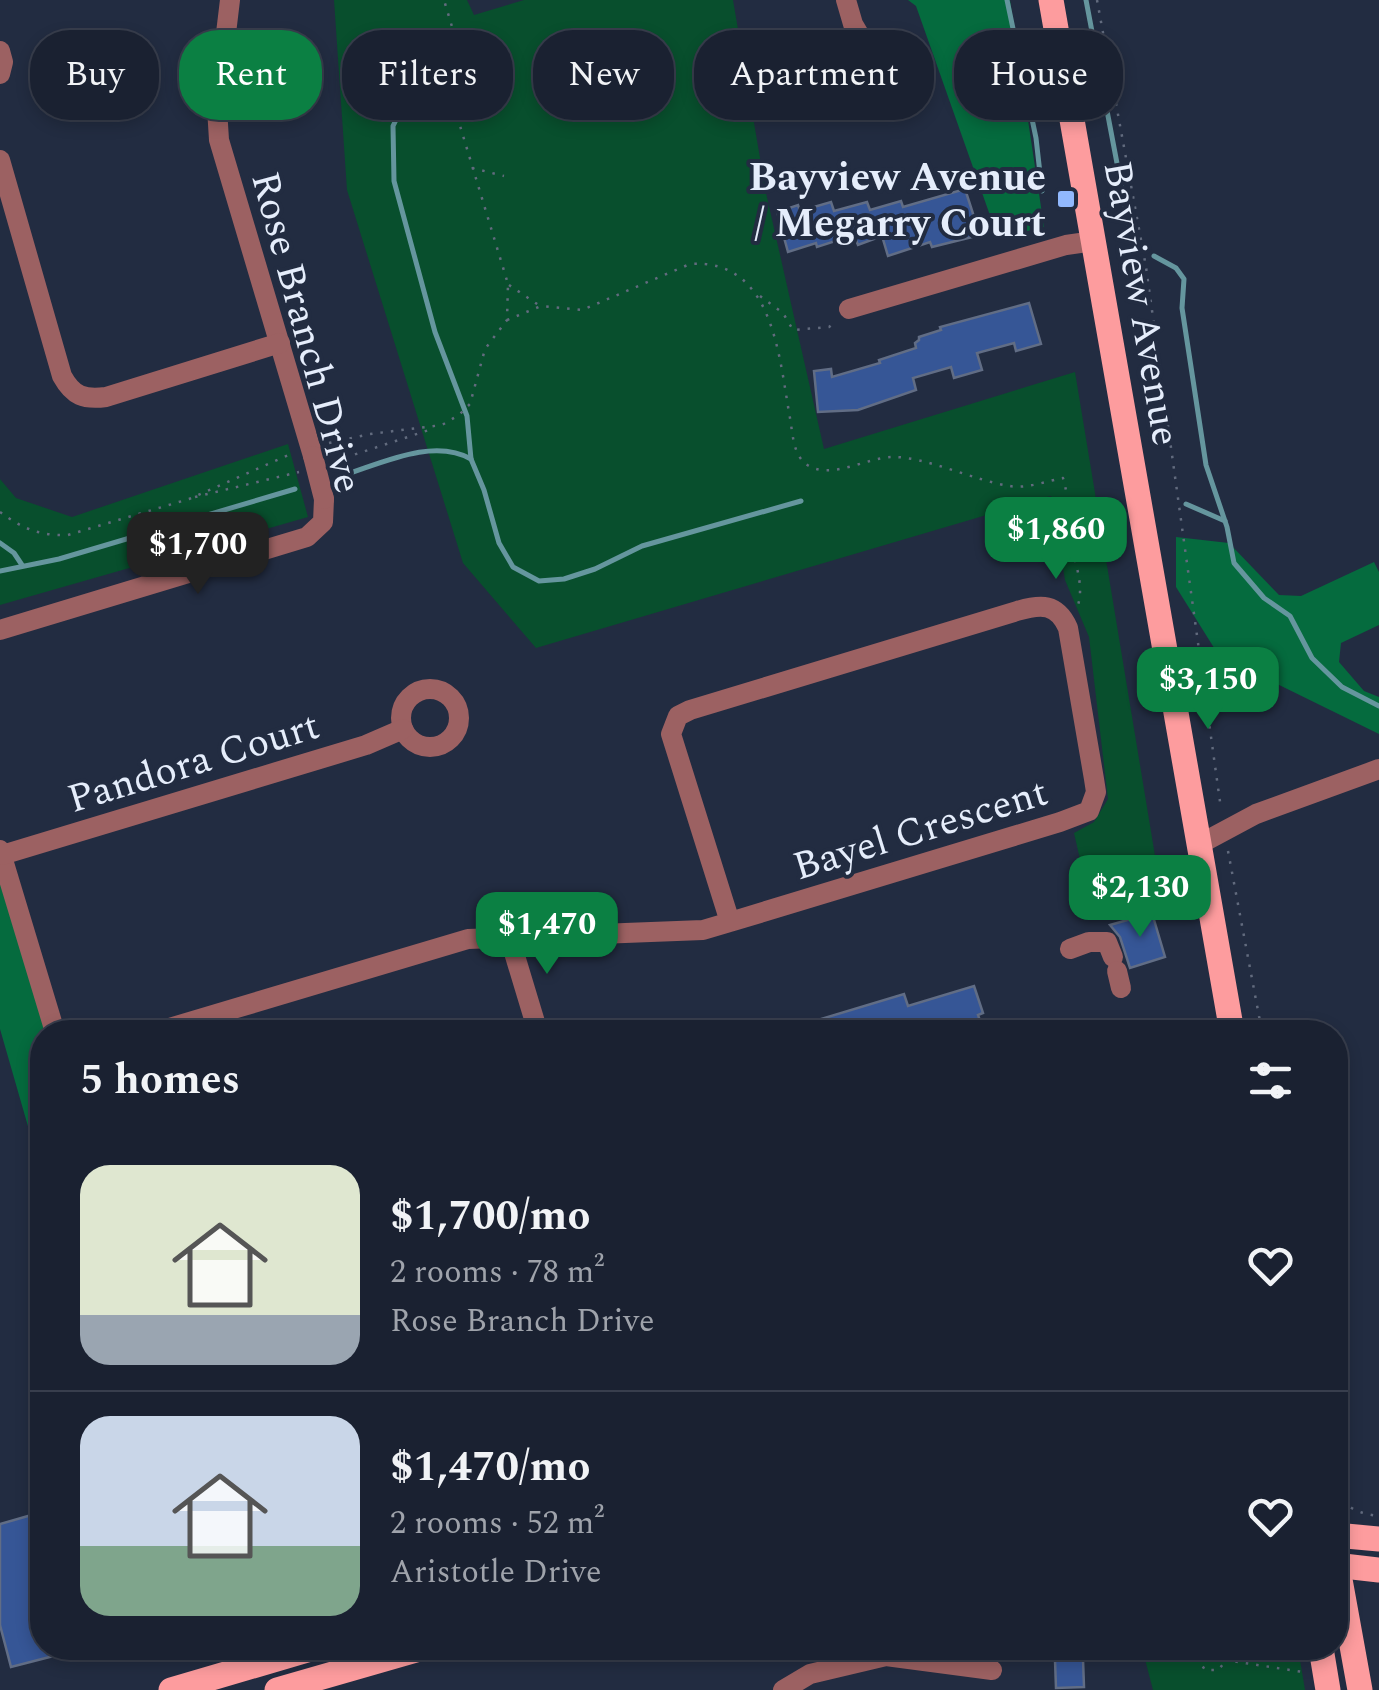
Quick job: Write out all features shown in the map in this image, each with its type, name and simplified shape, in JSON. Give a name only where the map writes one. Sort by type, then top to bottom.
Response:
[{"type":"main road","name":"Bayview Avenue","points":[[1051,0],[1230,1020]]},
{"type":"main road","points":[[1348,1536],[1379,1539]]},
{"type":"main road","points":[[1348,1564],[1379,1570]]},
{"type":"main road","points":[[1348,1626],[1360,1690]]},
{"type":"main road","points":[[172,1690],[257,1660]]},
{"type":"main road","points":[[285,1689],[383,1660]]},
{"type":"main road","points":[[1323,1660],[1328,1690]]},
{"type":"street","name":"Rose Branch Drive","points":[[0,630],[307,537],[322,522],[324,500],[313,457],[219,140],[220,80],[230,0]]},
{"type":"street","points":[[846,0],[857,30]]},
{"type":"street","points":[[0,51],[0,74]]},
{"type":"street","points":[[0,160],[62,376],[78,396],[106,397],[280,343]]},
{"type":"street","points":[[849,309],[1066,245],[1094,241]]},
{"type":"street","name":"Bayel Crescent","points":[[1036,606],[1050,606],[1062,614],[1068,628],[1096,792],[1089,812],[730,922],[671,734],[678,716],[1036,606]]},
{"type":"street","name":"Pandora Court","points":[[1,853],[366,745],[403,729]]},
{"type":"street","points":[[1200,844],[1256,814],[1379,769]]},
{"type":"street","points":[[1,853],[51,1020]]},
{"type":"street","points":[[196,1020],[450,944],[508,936],[703,930],[730,922]]},
{"type":"street","points":[[508,936],[534,1020]]},
{"type":"street","points":[[1070,949],[1107,942],[1117,972]]},
{"type":"street","points":[[281,1660],[285,1689]]},
{"type":"street","points":[[783,1690],[810,1674],[869,1660]]},
{"type":"street","points":[[916,1660],[992,1670]]},
{"type":"path","points":[[444,0],[456,40],[454,106],[508,284],[507,320]]},
{"type":"path","points":[[1097,0],[1146,267],[1224,831],[1260,1020]]},
{"type":"path","points":[[471,168],[504,176]]},
{"type":"path","points":[[188,499],[313,457],[442,426],[470,404],[485,349],[507,320],[541,306],[582,310],[690,264],[710,262],[735,273],[783,313],[793,330],[828,327],[849,309]]},
{"type":"path","points":[[508,284],[541,306]]},
{"type":"path","points":[[759,295],[777,346],[795,450],[807,466],[826,471],[895,456],[1014,488],[1063,478],[1069,496],[1070,536],[1080,587],[1078,605]]},
{"type":"path","points":[[0,512],[30,531],[48,536],[68,534],[188,499],[370,434],[442,426]]},
{"type":"path","points":[[1348,1507],[1379,1516]]},
{"type":"path","points":[[1198,1660],[1205,1670],[1218,1670],[1225,1660],[1305,1672]]},
{"type":"green space","points":[[334,0],[467,0],[474,15],[524,0],[733,0],[738,30],[694,30],[694,120],[754,120],[766,193],[824,449],[1075,372],[1163,904],[1093,916],[1074,833],[1094,822],[1108,799],[1089,637],[1065,580],[1051,496],[536,648],[463,563],[347,190],[342,120],[513,120],[513,30],[342,30],[342,117]]},
{"type":"green space","points":[[908,0],[1010,0],[1014,30],[954,30],[954,114],[934,57],[934,30],[924,30],[916,6]]},
{"type":"green space","points":[[956,120],[1028,120],[1044,227],[998,238]]},
{"type":"green space","points":[[288,444],[308,517],[0,605],[0,479],[16,498],[72,517]]},
{"type":"green space","points":[[1176,537],[1229,543],[1279,595],[1301,596],[1374,562],[1379,572],[1379,625],[1341,643],[1339,662],[1364,691],[1379,697],[1379,734],[1259,675],[1226,667],[1176,587]]},
{"type":"green space","points":[[0,877],[42,1020],[30,1020],[30,1133],[0,1029]]},
{"type":"green space","points":[[1145,1660],[1300,1660],[1305,1690],[1153,1690]]},
{"type":"building","points":[[965,189],[980,235],[932,247],[930,242],[888,256],[882,236],[858,245],[854,235],[788,252],[777,212],[798,205],[800,211],[831,202],[834,211],[867,202],[870,210],[901,201],[903,207]]},
{"type":"building","points":[[1029,303],[1041,344],[1016,351],[1014,343],[977,353],[982,370],[954,378],[951,367],[913,378],[916,390],[858,410],[818,412],[814,371],[831,369],[832,377],[880,363],[879,360],[916,348],[919,337],[941,330],[940,327]]},
{"type":"building","points":[[1152,913],[1165,957],[1130,968],[1120,937],[1110,925]]},
{"type":"building","points":[[974,986],[983,1013],[978,1015],[980,1020],[818,1020],[904,994],[908,1006]]},
{"type":"building","points":[[30,1515],[30,1660],[38,1660],[11,1667],[0,1625],[0,1524]]},
{"type":"building","points":[[1055,1660],[1083,1660],[1084,1687],[1056,1688]]},
{"type":"waterway","points":[[1007,0],[1036,138],[1042,191]]},
{"type":"waterway","points":[[1086,0],[1131,237],[1139,248]]},
{"type":"waterway","points":[[396,120],[394,181],[435,332],[467,416],[471,459],[499,543],[513,567],[539,581],[564,579],[642,546],[801,501]]},
{"type":"waterway","points":[[1154,256],[1176,268],[1184,279],[1182,308],[1206,465],[1227,527],[1234,563],[1264,598],[1290,616],[1312,658],[1342,687],[1379,706]]},
{"type":"waterway","points":[[341,476],[423,452],[456,453],[471,459]]},
{"type":"waterway","points":[[0,571],[59,559],[295,489]]},
{"type":"waterway","points":[[1186,504],[1225,521]]},
{"type":"waterway","points":[[0,543],[22,565]]},
{"type":"place","name":"Bayview Avenue / Megarry Court","points":[[1066,199]]}]
